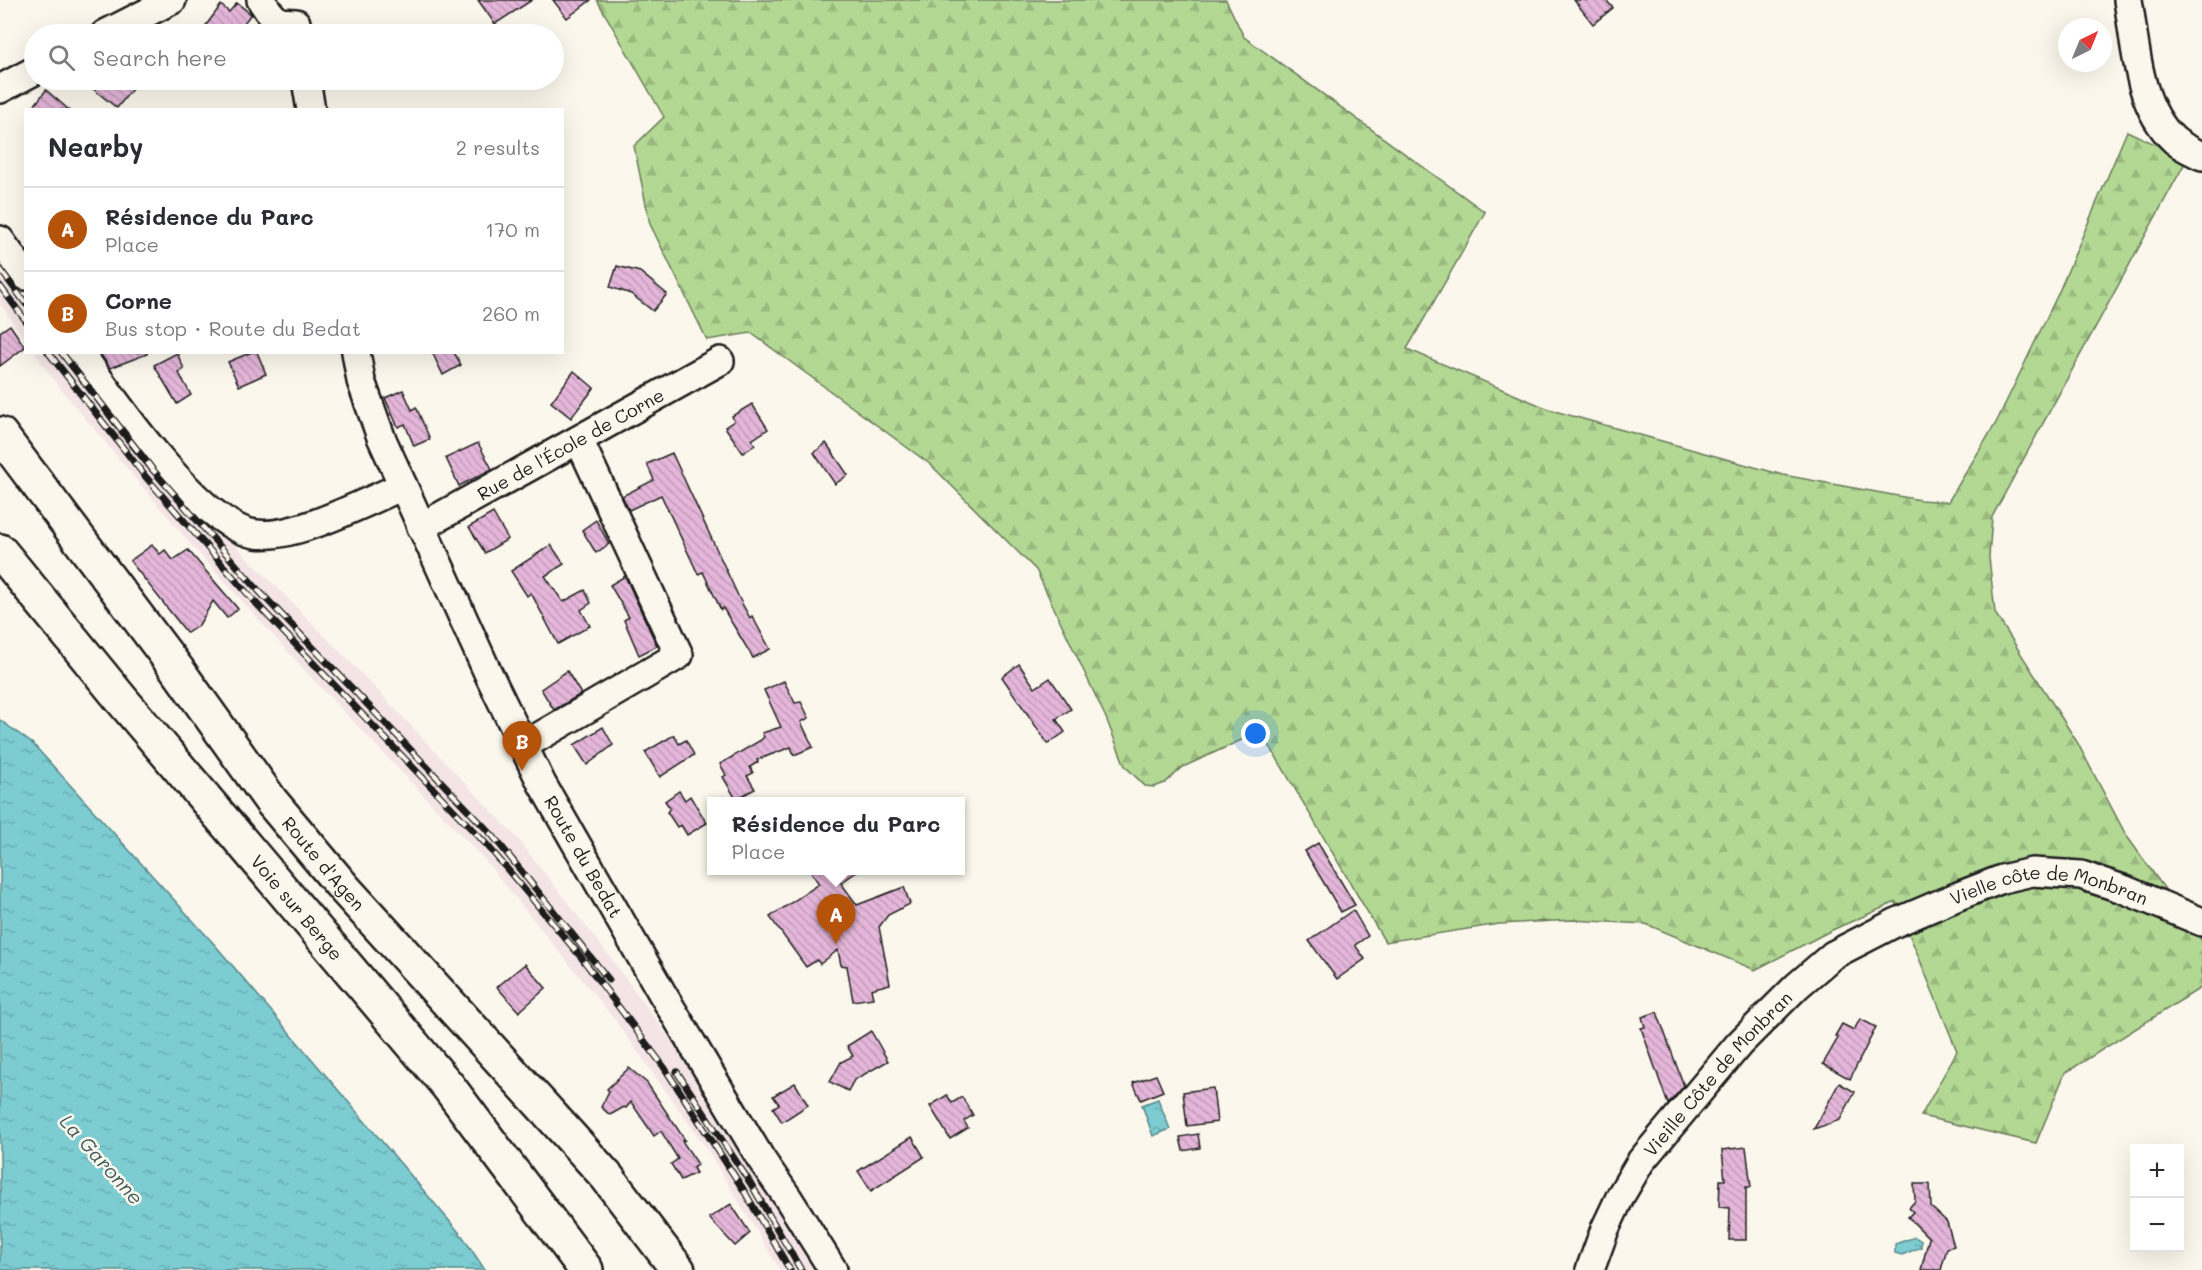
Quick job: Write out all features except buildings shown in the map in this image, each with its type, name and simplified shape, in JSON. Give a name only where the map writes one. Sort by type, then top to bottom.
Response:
[{"type":"main road","name":"Route d'Agen","points":[[0,434],[179,672],[271,801],[344,888],[607,1177],[678,1270]]},
{"type":"main road","name":"Voie sur Berge","points":[[0,551],[121,699],[448,1086],[586,1270]]},
{"type":"street","points":[[125,24],[172,0]]},
{"type":"street","points":[[261,0],[278,22],[295,19]]},
{"type":"street","points":[[2128,0],[2144,92],[2152,111],[2174,140],[2202,156]]},
{"type":"street","points":[[0,89],[24,76]]},
{"type":"street","points":[[308,90],[311,108]]},
{"type":"street","points":[[0,240],[24,273]]},
{"type":"street","points":[[82,354],[164,464],[212,512],[239,528],[255,534],[299,530],[403,486]]},
{"type":"street","name":"Route du Bedat","points":[[356,354],[361,381],[381,437],[542,784],[622,928],[760,1159],[788,1198],[833,1270]]},
{"type":"street","name":"Rue de l'École de Corne","points":[[421,527],[720,361]]},
{"type":"street","points":[[523,746],[679,655],[579,440]]},
{"type":"street","name":"Vielle côte de Monbran","points":[[1895,923],[2002,879],[2032,872],[2081,875],[2202,922]]},
{"type":"street","name":"Vieille Côte de Monbran","points":[[1590,1270],[1605,1229],[1641,1161],[1739,1044],[1797,986],[1833,955],[1895,923]]},
{"type":"shaded area","points":[[0,256],[24,291],[24,339],[0,304]]},
{"type":"shaded area","points":[[36,354],[71,354],[228,538],[359,671],[518,839],[613,961],[689,1065],[814,1270],[780,1270],[707,1149],[615,1020],[483,858],[308,674],[194,548],[58,386]]},
{"type":"green space","points":[[597,0],[1226,0],[1244,37],[1485,212],[1407,349],[1551,410],[1783,475],[1920,500],[1948,502],[1996,423],[2058,294],[2127,131],[2187,159],[1992,517],[1989,557],[1995,613],[2077,742],[2126,835],[2202,941],[2202,987],[2065,1073],[2036,1143],[1921,1116],[1957,1051],[1896,902],[1832,930],[1755,970],[1646,924],[1572,920],[1499,924],[1385,942],[1261,731],[1183,767],[1165,783],[1154,787],[1145,786],[1125,766],[1106,718],[1036,570],[931,465],[751,333],[707,340],[650,224],[634,146],[664,117]]},
{"type":"water","name":"La Garonne","points":[[0,720],[33,744],[215,945],[463,1237],[485,1270],[0,1270]]},
{"type":"water","points":[[1158,1099],[1170,1129],[1153,1136],[1142,1105]]},
{"type":"water","points":[[1915,1237],[1921,1241],[1921,1247],[1902,1255],[1895,1253],[1895,1244]]},
{"type":"railway","points":[[0,269],[24,301]]},
{"type":"railway","points":[[0,286],[24,318]]},
{"type":"railway","points":[[50,354],[145,476],[254,601],[487,845],[581,957],[664,1067],[743,1189],[790,1270]]},
{"type":"railway","points":[[63,354],[153,470],[258,590],[493,836],[609,980]]},
{"type":"railway","points":[[677,1072],[751,1184],[801,1270]]},
{"type":"place","name":"Corne","points":[[522,771]]},
{"type":"place","name":"Résidence du Parc","points":[[836,944]]}]
